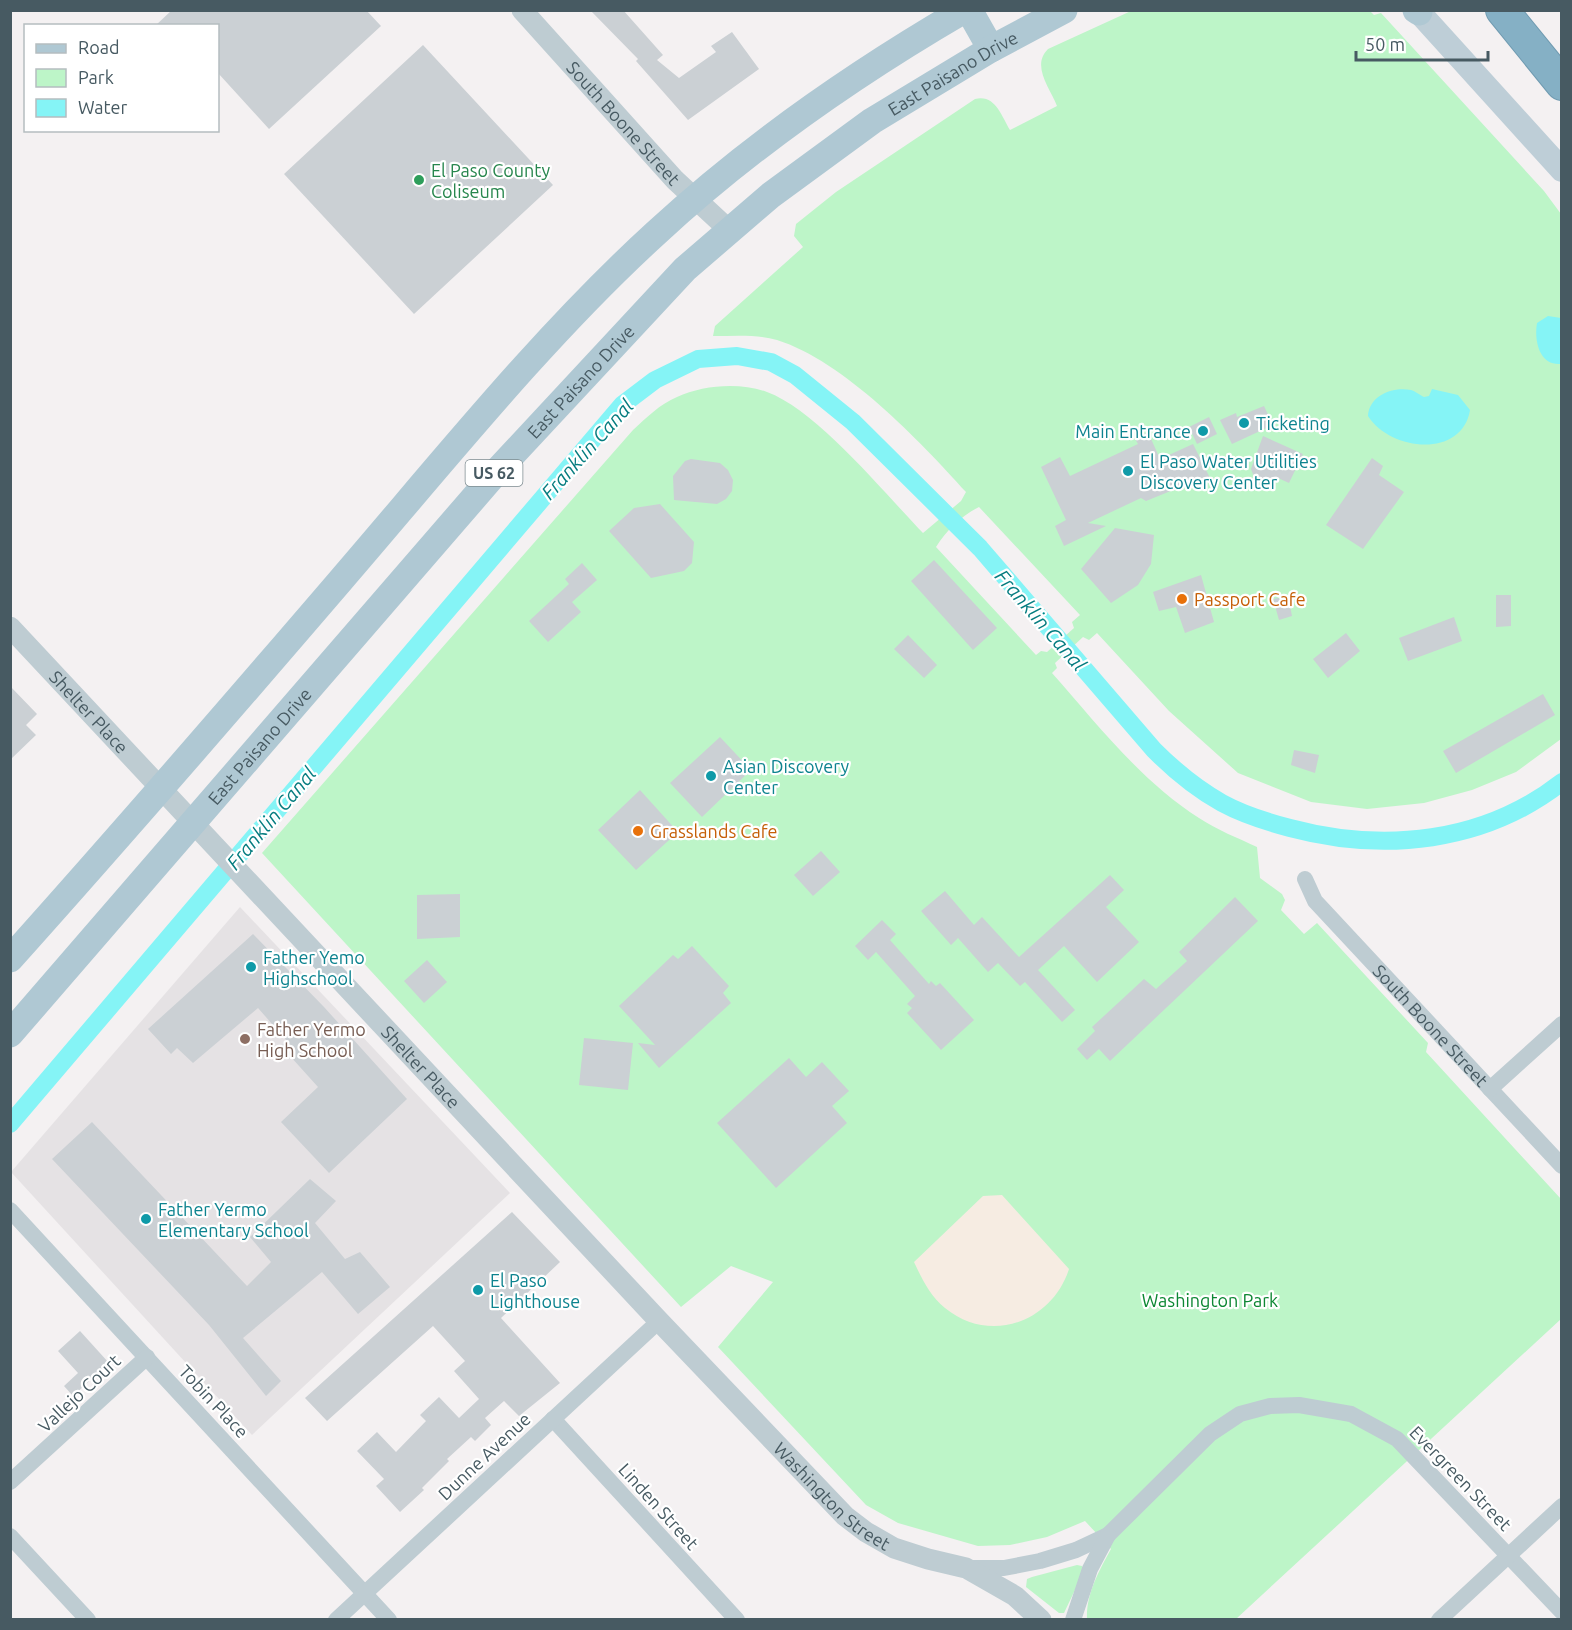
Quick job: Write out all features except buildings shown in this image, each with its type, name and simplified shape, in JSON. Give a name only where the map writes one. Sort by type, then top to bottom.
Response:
[{"type":"highway","points":[[1502,10],[1562,84]]},
{"type":"main road","name":"US 62","points":[[12,960],[524,370],[624,263],[694,199],[776,133],[901,47],[964,10]]},
{"type":"main road","points":[[969,10],[991,49]]},
{"type":"main road","name":"East Paisano Drive","points":[[10,1034],[498,470],[685,268],[780,188],[872,121],[991,49],[1064,10]]},
{"type":"main road","points":[[1417,11],[1562,170]]},
{"type":"street","name":"South Boone Street","points":[[522,10],[694,199],[729,230]]},
{"type":"street","name":"Shelter Place","points":[[10,627],[658,1321]]},
{"type":"street","name":"South Boone Street","points":[[1305,879],[1315,901],[1562,1166]]},
{"type":"street","points":[[1490,1089],[1562,1024]]},
{"type":"street","name":"Tobin Place","points":[[10,1210],[389,1620]]},
{"type":"street","name":"Dunne Avenue","points":[[336,1620],[658,1321]]},
{"type":"street","name":"Washington Street","points":[[658,1321],[848,1518],[894,1548],[927,1560],[966,1568],[1015,1596],[1041,1620]]},
{"type":"street","name":"Vallejo Court","points":[[10,1482],[147,1357]]},
{"type":"street","name":"Evergreen Street","points":[[1073,1620],[1089,1569],[1108,1535],[1210,1434],[1240,1414],[1270,1406],[1299,1405],[1351,1414],[1397,1439],[1562,1612]]},
{"type":"street","name":"Linden Street","points":[[553,1419],[737,1620]]},
{"type":"street","points":[[1438,1620],[1562,1506]]},
{"type":"street","name":"Evergreen Street","points":[[966,1568],[1004,1568],[1040,1561],[1076,1550],[1108,1535]]},
{"type":"street","points":[[10,1536],[88,1620]]},
{"type":"shaded area","name":"Father Yermo High School","points":[[240,907],[510,1193],[252,1435],[11,1172]]},
{"type":"green space","name":"Washington Park","points":[[1369,10],[1374,15],[1381,13],[1544,191],[1561,214],[1561,739],[1516,772],[1472,790],[1424,803],[1367,809],[1311,802],[1238,773],[1169,711],[1097,633],[1089,640],[1083,637],[1055,663],[1057,668],[1052,673],[1103,732],[1158,787],[1206,822],[1257,847],[1260,878],[1282,894],[1285,900],[1281,910],[1304,934],[1317,923],[1428,1043],[1426,1052],[1561,1199],[1561,1319],[1236,1619],[1087,1619],[1091,1592],[1111,1549],[1085,1521],[1047,1537],[1010,1545],[978,1546],[898,1523],[866,1505],[718,1347],[773,1282],[731,1266],[681,1307],[262,853],[633,430],[665,403],[687,393],[722,386],[745,387],[767,392],[807,416],[828,434],[923,533],[961,501],[966,492],[904,427],[828,365],[802,350],[777,340],[753,336],[713,336],[715,326],[803,247],[794,236],[796,224],[836,192],[975,99],[988,100],[997,107],[1010,130],[1057,106],[1042,70],[1043,56],[1048,49],[1131,11]],"holes":[[[979,507],[1080,615],[1072,622],[1074,628],[1047,652],[1041,651],[1036,655],[936,547],[955,524]]]},
{"type":"green space","points":[[1077,1565],[1082,1566],[1084,1571],[1064,1613],[1059,1613],[1026,1587],[1027,1579]]},
{"type":"sand","points":[[1002,1195],[1069,1269],[1061,1287],[1049,1303],[1034,1314],[1017,1322],[1000,1326],[981,1325],[963,1319],[945,1308],[927,1287],[914,1262],[983,1196]]},
{"type":"water","points":[[1548,316],[1561,318],[1561,364],[1548,361],[1537,344],[1537,323]]},
{"type":"water","points":[[1432,389],[1458,395],[1470,410],[1464,426],[1454,437],[1440,443],[1408,442],[1392,437],[1378,428],[1368,416],[1372,403],[1389,391],[1411,390],[1424,397],[1429,396]]},
{"type":"waterway","name":"Franklin Canal","points":[[10,1124],[622,405],[655,380],[698,359],[737,356],[771,362],[795,375],[853,422],[980,548],[1154,750],[1195,785],[1230,807],[1273,823],[1325,836],[1397,841],[1466,830],[1500,818],[1532,803],[1562,782]]},
{"type":"place","name":"El Paso County Coliseum","points":[[419,180]]},
{"type":"place","name":"Ticketing","points":[[1244,423]]},
{"type":"place","name":"Main Entrance","points":[[1203,431]]},
{"type":"place","name":"El Paso Water Utilities Discovery Center","points":[[1128,471]]},
{"type":"place","name":"Passport Cafe","points":[[1182,599]]},
{"type":"place","name":"Asian Discovery Center","points":[[711,776]]},
{"type":"place","name":"Grasslands Cafe","points":[[638,831]]},
{"type":"place","name":"Father Yemo Highschool","points":[[251,967]]},
{"type":"place","name":"Father Yermo High School","points":[[245,1039]]},
{"type":"place","name":"Father Yermo Elementary School","points":[[146,1219]]},
{"type":"place","name":"El Paso Lighthouse","points":[[478,1290]]}]
